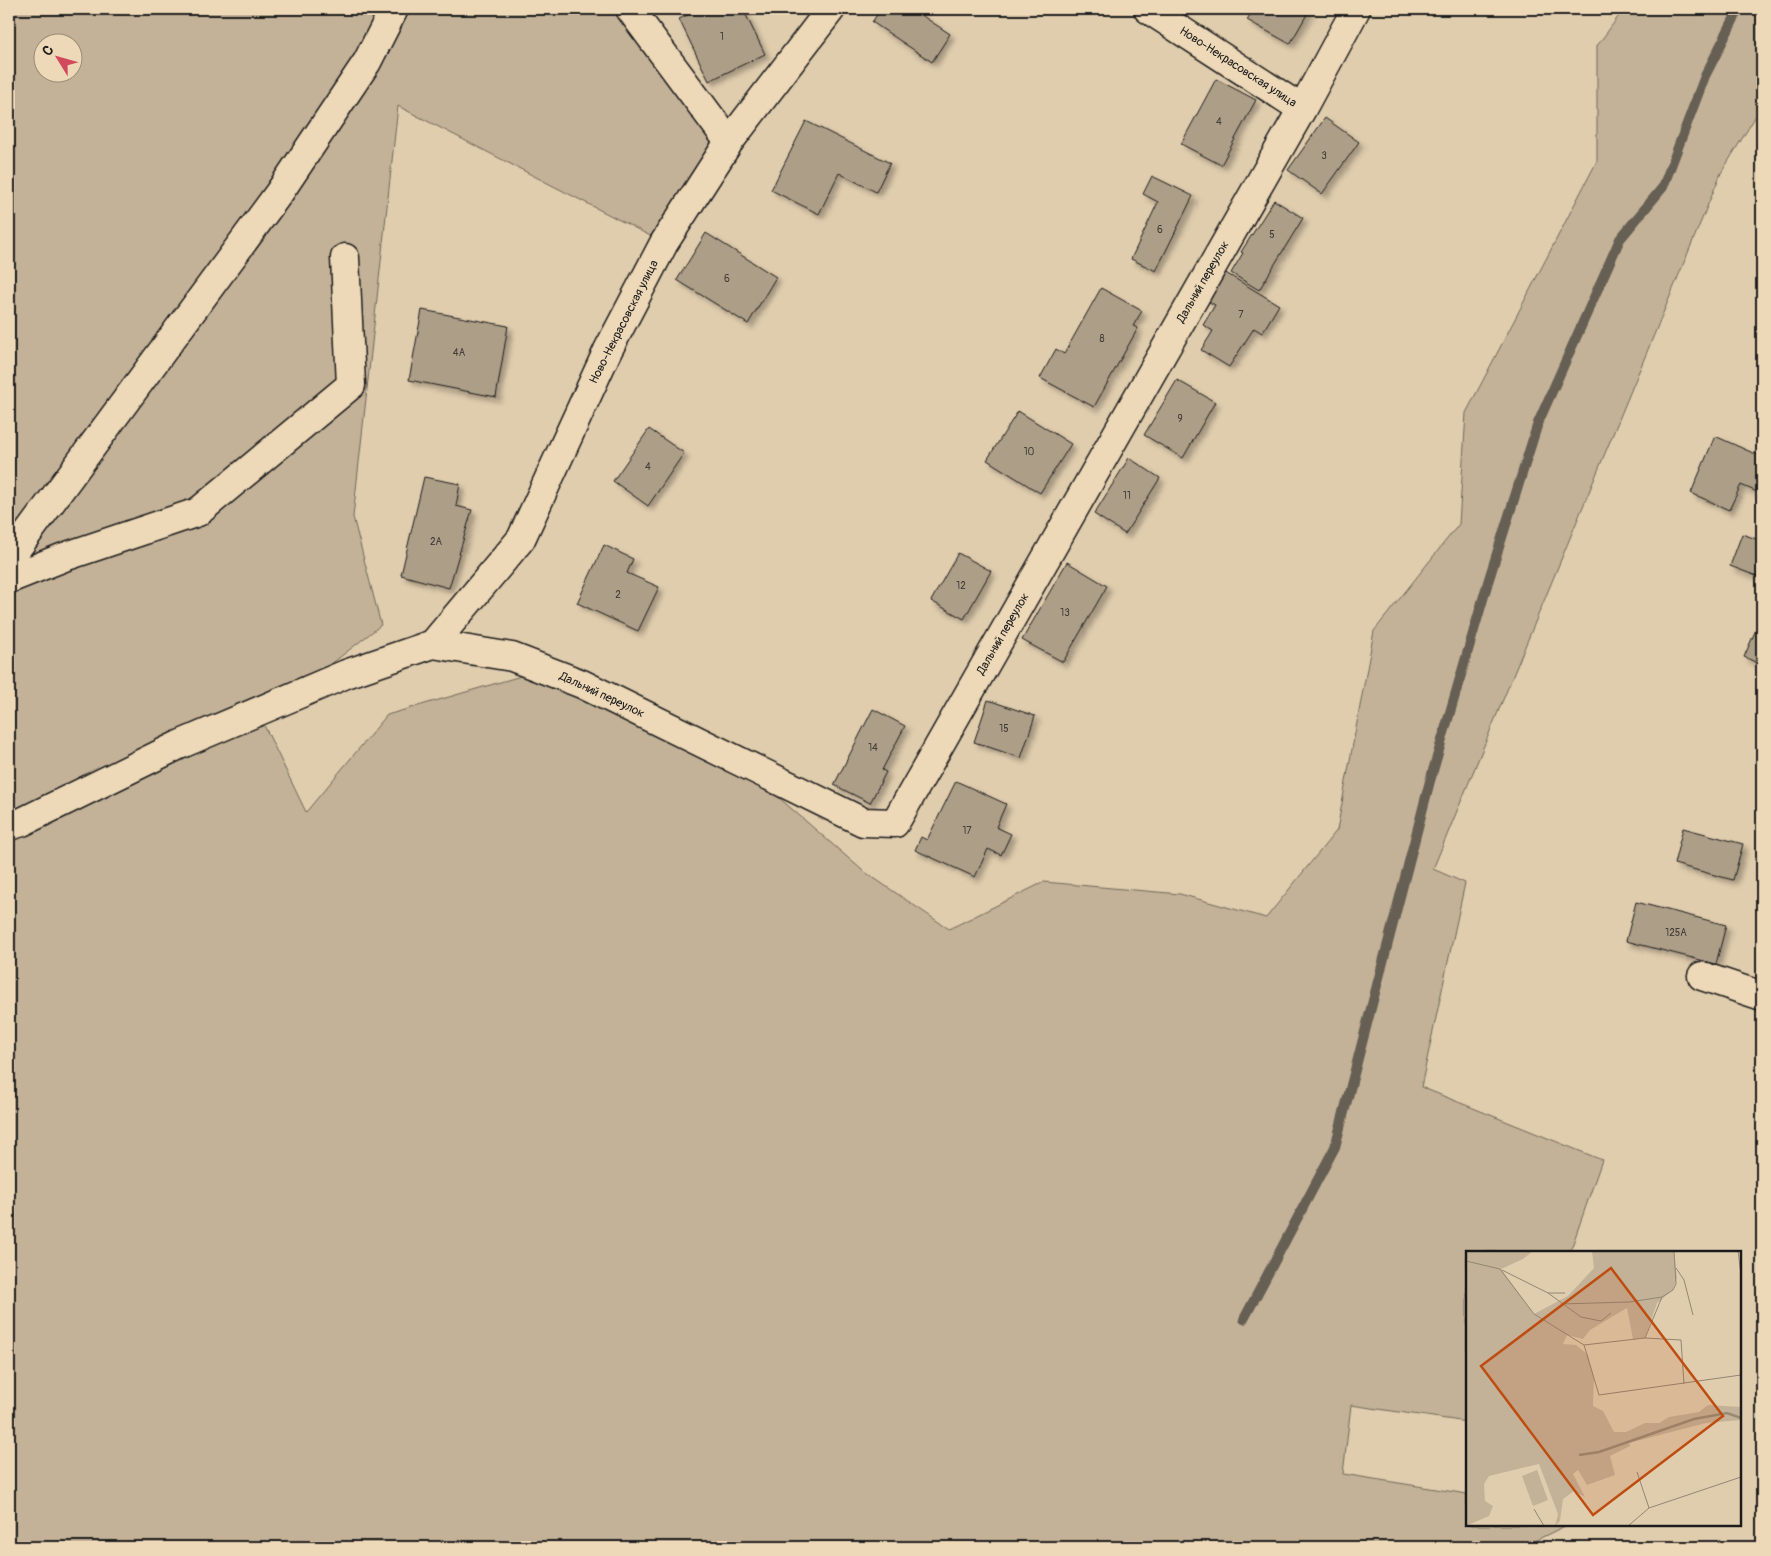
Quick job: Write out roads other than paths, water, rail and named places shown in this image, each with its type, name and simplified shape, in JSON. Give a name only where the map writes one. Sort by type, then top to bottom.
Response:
[{"type":"street","points":[[9,559],[278,193],[367,62],[394,9]]},
{"type":"street","points":[[630,9],[729,142]]},
{"type":"street","name":"Ново-Некрасовская улица","points":[[433,644],[521,539],[608,350],[664,243],[729,142],[831,9]]},
{"type":"street","name":"Ново-Некрасовская улица","points":[[1148,9],[1302,109]]},
{"type":"street","name":"Дальний переулок","points":[[433,644],[512,657],[582,684],[863,822],[895,823],[1302,109],[1356,9]]},
{"type":"street","points":[[9,579],[64,557],[198,512],[351,386],[345,258]]},
{"type":"street","points":[[9,826],[22,822],[180,745],[346,674],[433,644]]},
{"type":"street","points":[[1702,976],[1762,996]]},
{"type":"waterway","points":[[1244,1319],[1335,1147],[1430,781],[1488,582],[1538,423],[1620,239],[1663,187],[1705,76],[1739,9]]}]
